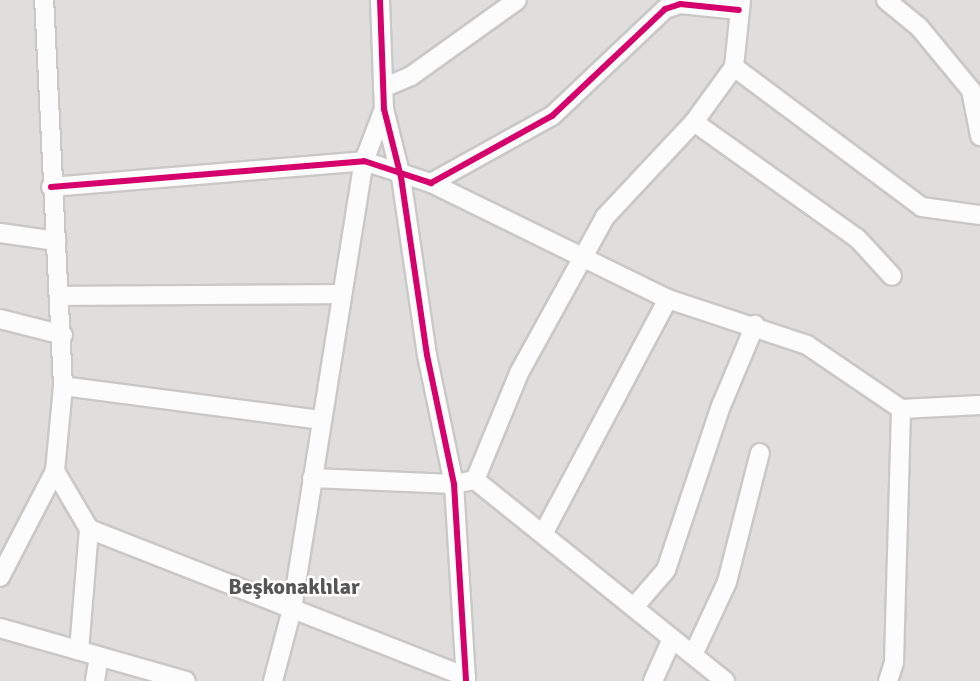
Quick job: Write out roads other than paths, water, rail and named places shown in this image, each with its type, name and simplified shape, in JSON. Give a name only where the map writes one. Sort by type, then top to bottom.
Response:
[{"type":"street","points":[[0,578],[55,471],[63,386],[63,335],[51,187],[44,0]]},
{"type":"street","points":[[89,529],[466,679],[454,484],[428,355],[401,177],[384,109],[380,0]]},
{"type":"street","points":[[383,88],[411,76],[518,0]]},
{"type":"street","points":[[886,0],[919,27],[971,90],[980,136]]},
{"type":"street","points":[[431,183],[552,116],[665,9],[680,4],[740,5],[734,67],[694,122],[605,217],[519,373],[476,480]]},
{"type":"street","points":[[734,67],[922,207],[980,214]]},
{"type":"street","points":[[273,681],[284,649],[292,609],[364,161],[384,109]]},
{"type":"street","points":[[694,122],[858,238],[892,276]]},
{"type":"street","points":[[51,187],[364,161],[401,177],[431,183],[581,261],[668,298],[755,325],[807,345],[901,409],[980,405]]},
{"type":"street","points":[[0,233],[56,241]]},
{"type":"street","points":[[60,296],[341,294]]},
{"type":"street","points":[[543,534],[668,298]]},
{"type":"street","points":[[0,319],[63,335]]},
{"type":"street","points":[[634,607],[666,570],[721,406],[755,325]]},
{"type":"street","points":[[63,386],[321,420]]},
{"type":"street","points":[[888,681],[894,662],[901,409]]},
{"type":"street","points":[[693,655],[727,582],[760,453]]},
{"type":"street","points":[[55,471],[89,529],[79,651]]},
{"type":"street","points":[[312,478],[454,484],[476,480],[725,681]]},
{"type":"street","points":[[0,627],[186,681]]},
{"type":"street","points":[[653,681],[672,639]]},
{"type":"street","points":[[284,649],[287,681]]},
{"type":"street","points":[[95,681],[99,657]]},
{"type":"district","name":"Beşkonaklılar","points":[[294,587]]}]
